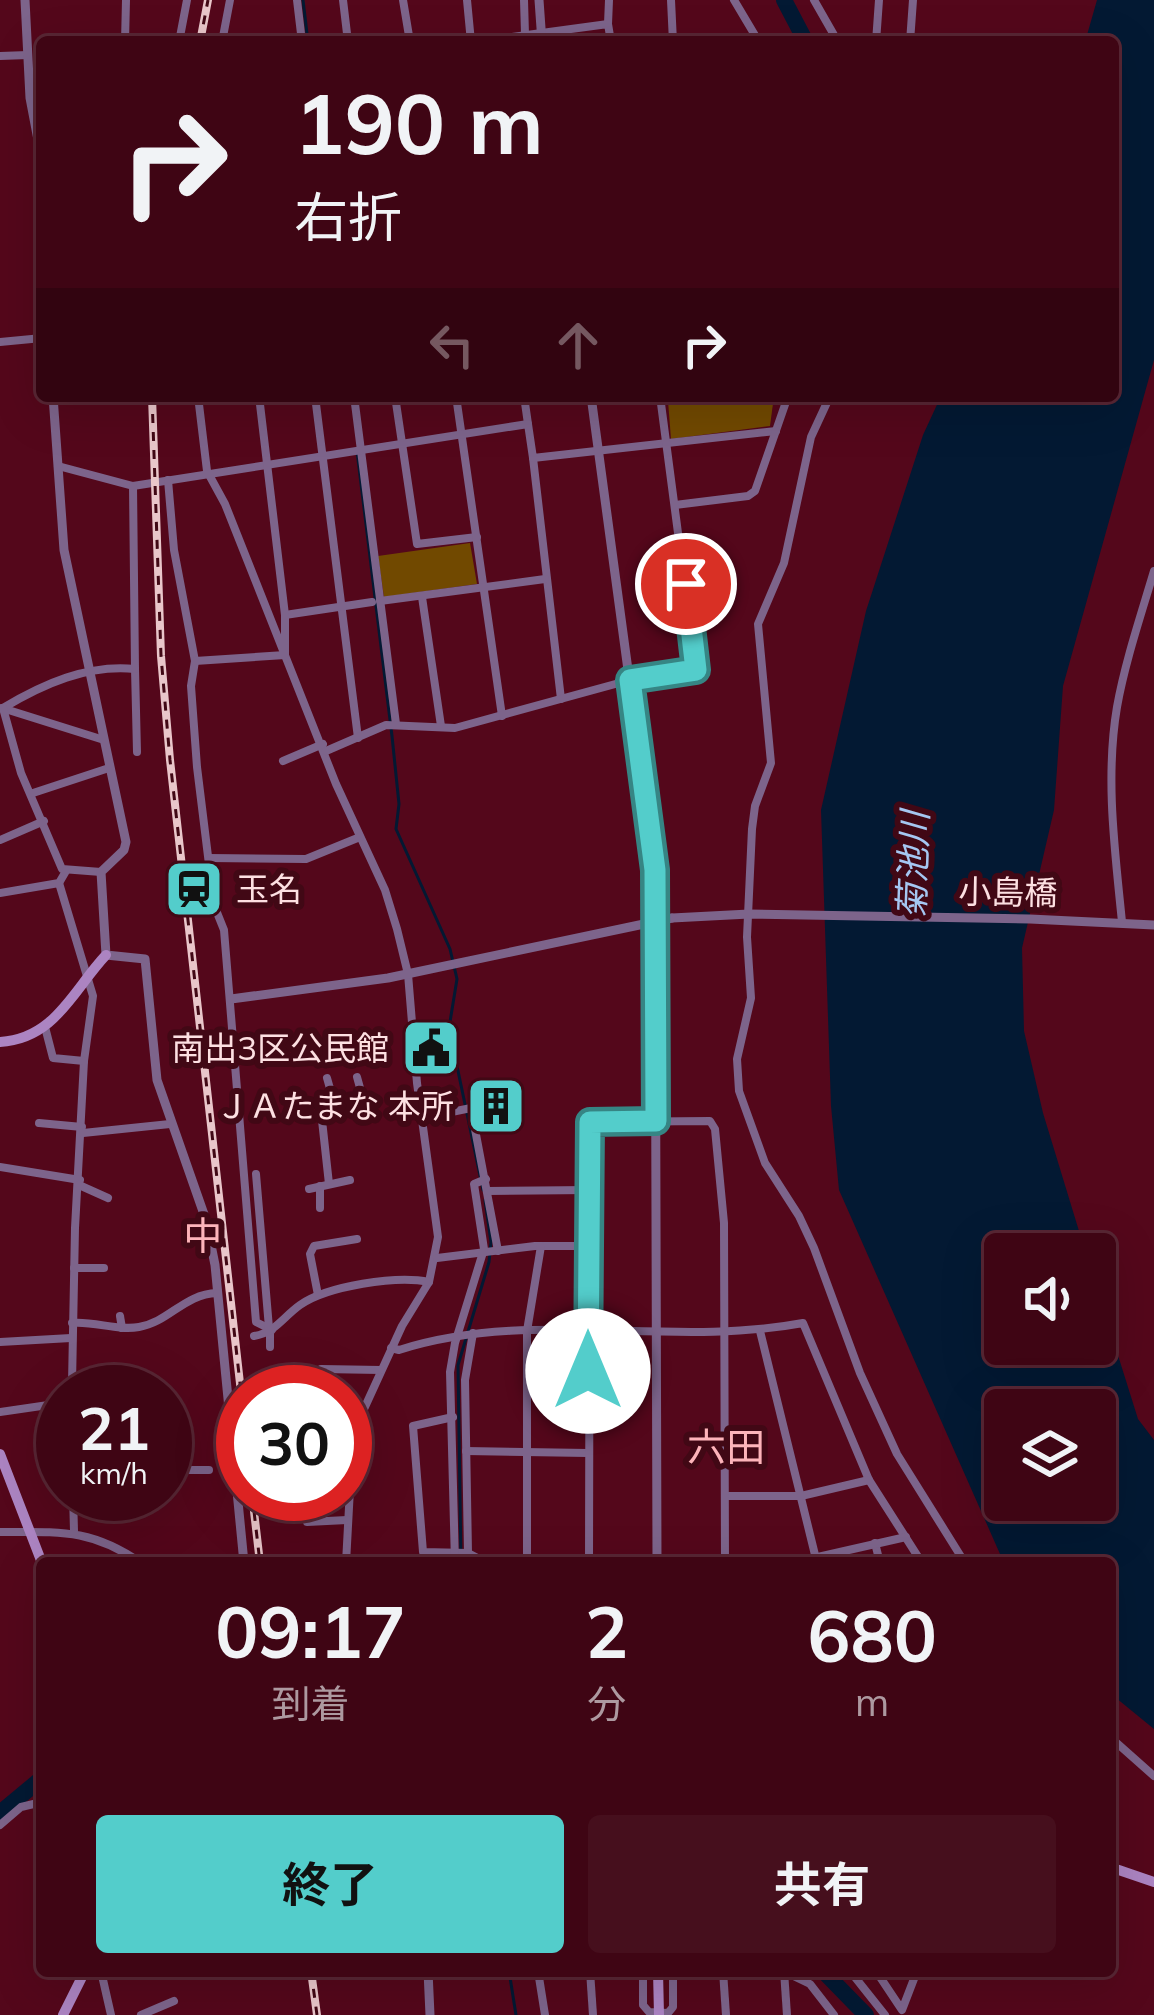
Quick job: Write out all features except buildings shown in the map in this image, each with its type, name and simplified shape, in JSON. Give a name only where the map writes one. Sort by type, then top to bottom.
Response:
[{"type":"main road","points":[[0,1042],[28,1038],[59,1016],[106,955]]},
{"type":"main road","points":[[0,1454],[40,1557]]},
{"type":"main road","points":[[1116,1869],[1154,1882]]},
{"type":"main road","points":[[63,2015],[82,1977]]},
{"type":"main road","points":[[658,1977],[659,2010]]},
{"type":"street","points":[[25,0],[36,127]]},
{"type":"street","points":[[125,36],[126,0]]},
{"type":"street","points":[[180,36],[187,0]]},
{"type":"street","points":[[223,36],[230,0]]},
{"type":"street","points":[[297,0],[301,36]]},
{"type":"street","points":[[343,0],[347,36]]},
{"type":"street","points":[[403,0],[409,36]]},
{"type":"street","points":[[467,0],[471,36]]},
{"type":"street","points":[[524,0],[525,34]]},
{"type":"street","points":[[539,0],[542,36]]},
{"type":"street","points":[[609,0],[610,36]]},
{"type":"street","points":[[670,0],[673,36]]},
{"type":"street","points":[[734,0],[756,36]]},
{"type":"street","points":[[814,0],[835,36]]},
{"type":"street","points":[[876,36],[879,0]]},
{"type":"street","points":[[910,36],[913,0]]},
{"type":"street","points":[[551,36],[608,24]]},
{"type":"street","points":[[512,36],[534,36]]},
{"type":"street","points":[[0,56],[28,55]]},
{"type":"street","points":[[0,342],[36,339]]},
{"type":"street","points":[[53,402],[64,550],[126,842],[101,872],[66,872]]},
{"type":"street","points":[[199,402],[207,471],[225,504],[385,890],[408,974],[439,1237],[429,1282],[372,1390]]},
{"type":"street","points":[[260,402],[285,615],[285,655]]},
{"type":"street","points":[[316,402],[358,738]]},
{"type":"street","points":[[354,402],[392,724]]},
{"type":"street","points":[[396,402],[417,544],[477,537]]},
{"type":"street","points":[[457,402],[502,716]]},
{"type":"street","points":[[525,402],[561,699]]},
{"type":"street","points":[[592,402],[655,870],[657,1557]]},
{"type":"street","points":[[283,761],[392,724],[454,728],[630,680],[696,670],[662,402]]},
{"type":"street","points":[[675,505],[748,496],[755,491],[786,402]]},
{"type":"street","points":[[827,402],[811,437],[788,548],[758,624],[771,764],[754,806],[751,998],[737,1059],[739,1091],[771,1175],[814,1248],[860,1373],[897,1454],[961,1557]]},
{"type":"street","points":[[58,466],[133,486],[528,424]]},
{"type":"street","points":[[533,458],[776,431]]},
{"type":"street","points":[[168,480],[174,550],[195,661],[191,686],[194,738],[214,904],[224,930],[256,1322],[270,1331]]},
{"type":"street","points":[[133,486],[137,752]]},
{"type":"street","points":[[1117,922],[1112,828],[1117,706],[1153,575]]},
{"type":"street","points":[[285,615],[544,579]]},
{"type":"street","points":[[422,597],[441,726]]},
{"type":"street","points":[[195,661],[285,655]]},
{"type":"street","points":[[2,708],[89,671],[135,669]]},
{"type":"street","points":[[2,708],[104,740]]},
{"type":"street","points":[[2,708],[21,773],[66,872]]},
{"type":"street","points":[[33,793],[110,769]]},
{"type":"street","points":[[0,840],[44,821]]},
{"type":"street","points":[[209,857],[307,859],[360,837]]},
{"type":"street","points":[[0,892],[59,883],[66,872]]},
{"type":"street","points":[[101,872],[106,955],[145,959],[157,1079],[206,1220],[243,1557]]},
{"type":"street","points":[[59,883],[93,996],[85,1061],[72,1365]]},
{"type":"street","points":[[17,897],[31,890]]},
{"type":"street","name":"小島橋","points":[[231,999],[408,974],[672,918],[753,914],[1154,925]]},
{"type":"street","points":[[45,1027],[53,1058],[85,1061]]},
{"type":"street","points":[[357,1077],[363,1120]]},
{"type":"street","points":[[327,1078],[333,1099]]},
{"type":"street","points":[[320,1102],[325,1185],[320,1208]]},
{"type":"street","points":[[422,1118],[471,1108],[490,1252]]},
{"type":"street","points":[[589,1557],[590,1122],[656,1121],[710,1121],[715,1129],[724,1223],[725,1557]]},
{"type":"street","points":[[39,1123],[82,1130],[170,1124]]},
{"type":"street","points":[[0,1167],[80,1182],[108,1198]]},
{"type":"street","points":[[256,1174],[271,1347]]},
{"type":"street","points":[[309,1189],[350,1180]]},
{"type":"street","points":[[460,1556],[466,1451],[451,1372],[490,1252],[488,1192],[481,1180]]},
{"type":"street","points":[[488,1192],[590,1190]]},
{"type":"street","points":[[318,1295],[310,1254],[314,1246],[357,1239]]},
{"type":"street","points":[[437,1258],[542,1246],[589,1246]]},
{"type":"street","points":[[527,1557],[527,1331],[542,1246]]},
{"type":"street","points":[[74,1268],[104,1268]]},
{"type":"street","points":[[254,1336],[270,1331],[318,1295],[366,1285],[429,1282]]},
{"type":"street","points":[[72,1323],[122,1328],[152,1323],[195,1295],[217,1293]]},
{"type":"street","points":[[120,1316],[122,1328]]},
{"type":"street","points":[[391,1348],[399,1350],[466,1332],[726,1332],[802,1323],[869,1480],[918,1557]]},
{"type":"street","points":[[760,1331],[815,1557]]},
{"type":"street","points":[[460,1556],[458,1417],[466,1332]]},
{"type":"street","points":[[0,1342],[71,1338]]},
{"type":"street","points":[[372,1370],[381,1370]]},
{"type":"street","points":[[0,1412],[36,1407]]},
{"type":"street","points":[[458,1417],[413,1426],[423,1552],[460,1556]]},
{"type":"street","points":[[466,1451],[588,1453]]},
{"type":"street","points":[[192,1470],[209,1470]]},
{"type":"street","points":[[725,1496],[801,1496],[869,1480]]},
{"type":"street","points":[[74,1521],[74,1532]]},
{"type":"street","points":[[307,1522],[327,1521]]},
{"type":"street","points":[[346,1557],[347,1521]]},
{"type":"street","points":[[0,1532],[74,1532],[132,1557]]},
{"type":"street","points":[[826,1557],[905,1537]]},
{"type":"street","points":[[875,1543],[878,1557]]},
{"type":"street","points":[[1116,1742],[1154,1776]]},
{"type":"street","points":[[0,1825],[21,1807],[36,1803]]},
{"type":"street","points":[[102,1977],[111,2015]]},
{"type":"street","points":[[428,1977],[430,2015]]},
{"type":"street","points":[[539,1977],[544,2015]]},
{"type":"street","points":[[590,1977],[593,2015]]},
{"type":"street","points":[[644,1977],[643,2005],[649,2012],[668,2013],[673,2007],[673,1977]]},
{"type":"street","points":[[723,1977],[726,2015]]},
{"type":"street","points":[[784,1977],[787,2015]]},
{"type":"street","points":[[795,1977],[810,1984],[834,2015]]},
{"type":"street","points":[[855,1977],[885,2015]]},
{"type":"street","points":[[880,1977],[902,2010],[915,1977]]},
{"type":"street","points":[[141,2015],[174,2002]]},
{"type":"shaded area","points":[[668,402],[773,402],[770,426],[671,439]]},
{"type":"shaded area","points":[[470,543],[477,584],[384,597],[378,556]]},
{"type":"water","name":"菊池川","points":[[1097,0],[1154,0],[1154,360],[1063,686],[1054,810],[1022,948],[1024,1031],[1080,1233],[984,1233],[984,1365],[1116,1365],[1116,1349],[1138,1419],[1154,1440],[1154,1729],[1116,1698],[1116,1557],[1001,1557],[985,1521],[1116,1521],[1116,1389],[984,1389],[984,1518],[839,1190],[831,1106],[821,810],[866,611],[923,435],[938,402],[1119,402],[1119,36],[1087,36]]},
{"type":"waterway","points":[[303,0],[307,36]]},
{"type":"waterway","points":[[784,0],[803,36]]},
{"type":"waterway","points":[[357,451],[392,736],[399,804],[396,829],[450,949],[457,979],[449,1028],[483,1190]]},
{"type":"waterway","points":[[461,1557],[458,1365],[489,1262],[485,1200]]},
{"type":"waterway","points":[[0,1813],[36,1783]]},
{"type":"waterway","points":[[510,1977],[516,2015]]},
{"type":"waterway","points":[[829,1977],[866,2015]]},
{"type":"railway","points":[[201,36],[208,0]]},
{"type":"railway","points":[[152,402],[161,656],[170,760],[238,1365]]},
{"type":"railway","points":[[255,1521],[259,1557]]},
{"type":"railway","points":[[312,1977],[317,2015]]},
{"type":"place","name":"玉名","points":[[194,889]]},
{"type":"place","name":"南出3区公民館","points":[[431,1048]]},
{"type":"place","name":"ＪＡたまな 本所","points":[[496,1106]]},
{"type":"district","name":"中","points":[[203,1236]]},
{"type":"district","name":"六田","points":[[726,1447]]},
{"type":"route","points":[[588,1371],[590,1122],[656,1121],[655,870],[630,680],[696,670],[686,584]]}]
